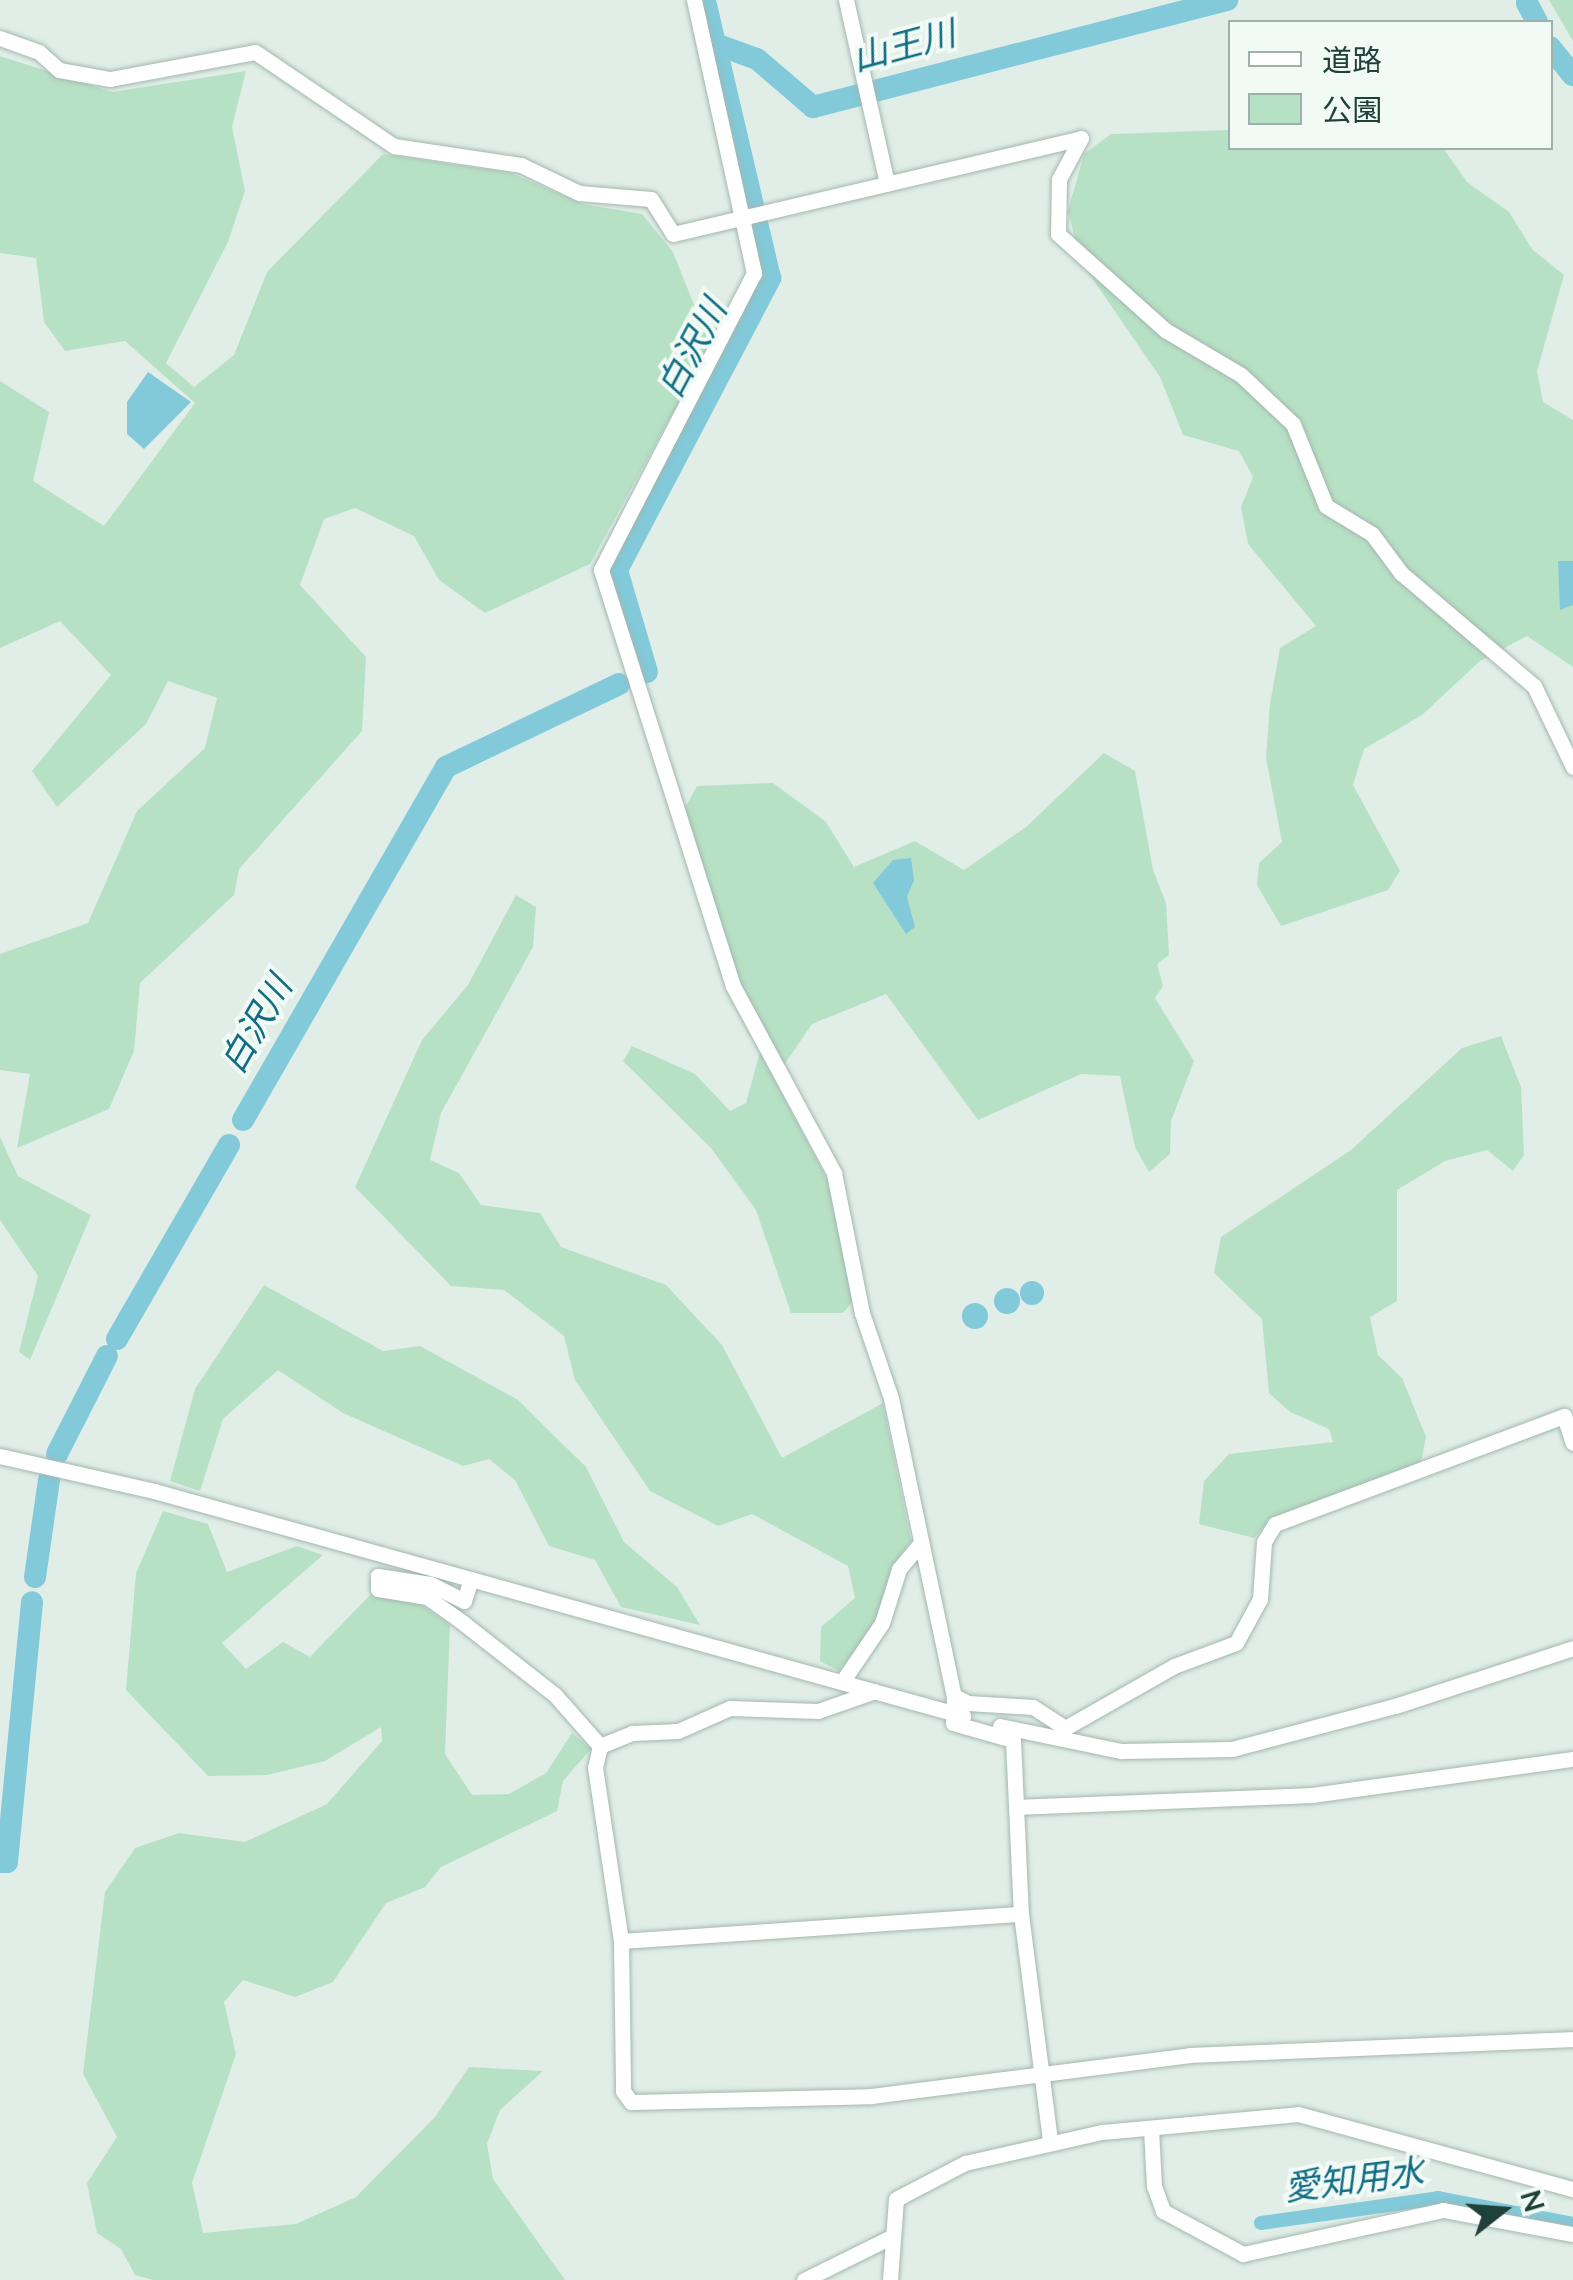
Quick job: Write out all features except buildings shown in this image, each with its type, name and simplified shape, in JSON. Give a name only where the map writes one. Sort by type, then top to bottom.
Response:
[{"type":"street","points":[[694,0],[738,216],[754,273],[601,570],[733,986],[834,1173],[862,1313],[891,1398],[919,1545],[954,1696],[954,1724],[1013,1740],[1021,1914],[1050,2140]]},
{"type":"street","points":[[846,0],[887,183]]},
{"type":"street","points":[[0,38],[39,52],[59,70],[110,79],[256,52],[394,146],[521,165],[580,193],[651,199],[673,234],[1080,138],[1058,179],[1058,234],[1165,330],[1241,375],[1293,424],[1326,506],[1372,534],[1401,572],[1534,686],[1573,767]]},
{"type":"street","points":[[954,1696],[968,1704],[1032,1706],[1065,1728],[1174,1666],[1236,1642],[1260,1599],[1264,1542],[1276,1524],[1564,1416],[1573,1443]]},
{"type":"street","points":[[0,1456],[472,1579],[954,1714],[1121,1751],[1232,1749],[1378,1711],[1573,1648]]},
{"type":"street","points":[[842,1682],[882,1623],[899,1569],[919,1545]]},
{"type":"street","points":[[472,1579],[464,1601],[430,1584],[378,1576],[378,1589],[427,1597],[556,1695],[600,1746]]},
{"type":"street","points":[[600,1746],[632,1732],[678,1731],[730,1708],[818,1711],[875,1692]]},
{"type":"street","points":[[600,1746],[595,1767],[621,1941],[623,2091],[631,2102],[871,2096],[1190,2055],[1573,2039]]},
{"type":"street","points":[[1016,1807],[1312,1795],[1573,1759]]},
{"type":"street","points":[[621,1941],[1021,1914]]},
{"type":"street","points":[[890,2280],[896,2199],[965,2164],[1050,2140],[1298,2114],[1573,2188]]},
{"type":"street","points":[[1151,2129],[1154,2186],[1164,2211],[1243,2254],[1388,2217],[1443,2210],[1573,2234]]},
{"type":"street","points":[[804,2280],[893,2236]]},
{"type":"green space","points":[[1549,0],[1573,0],[1573,41]]},
{"type":"green space","points":[[0,56],[112,92],[246,71],[232,127],[245,191],[228,242],[166,363],[194,387],[234,355],[267,272],[383,154],[511,173],[583,204],[642,214],[673,252],[710,345],[590,564],[485,613],[439,580],[414,536],[355,508],[324,519],[300,585],[366,657],[362,731],[239,869],[234,895],[140,983],[134,1051],[109,1109],[17,1148],[30,1074],[0,1070],[0,954],[88,923],[137,811],[205,748],[217,698],[168,681],[146,724],[57,807],[32,771],[111,675],[60,621],[0,648],[0,381],[49,412],[33,481],[104,526],[195,403],[125,341],[65,351],[44,322],[36,258],[0,253]]},
{"type":"green space","points":[[1228,130],[1228,150],[1444,150],[1467,182],[1509,212],[1532,249],[1564,275],[1537,371],[1543,402],[1573,420],[1573,667],[1527,636],[1480,661],[1422,715],[1364,749],[1353,785],[1400,871],[1388,890],[1281,926],[1257,885],[1259,863],[1282,842],[1266,758],[1270,704],[1280,648],[1316,626],[1248,544],[1241,507],[1253,477],[1239,451],[1183,435],[1160,377],[1081,262],[1068,211],[1084,154],[1111,134]]},
{"type":"green space","points":[[1104,753],[1135,771],[1153,870],[1166,903],[1169,955],[1157,964],[1163,986],[1155,998],[1194,1061],[1171,1121],[1170,1154],[1149,1172],[1135,1147],[1120,1076],[1081,1074],[978,1120],[886,994],[812,1024],[784,1065],[743,991],[684,810],[697,786],[773,783],[826,822],[854,867],[915,841],[964,870],[1026,827]]},
{"type":"green space","points":[[516,895],[536,907],[533,947],[441,1113],[430,1160],[459,1173],[481,1205],[540,1213],[561,1247],[666,1285],[722,1345],[782,1458],[883,1403],[911,1541],[892,1566],[878,1620],[839,1671],[820,1661],[821,1627],[855,1598],[848,1566],[752,1514],[718,1526],[650,1491],[575,1380],[564,1336],[504,1290],[451,1286],[355,1187],[422,1040],[468,985]]},
{"type":"green space","points":[[1501,1036],[1521,1087],[1524,1155],[1513,1171],[1487,1150],[1445,1161],[1397,1190],[1397,1301],[1370,1317],[1378,1355],[1402,1378],[1426,1437],[1420,1467],[1271,1519],[1254,1538],[1199,1524],[1204,1481],[1229,1454],[1333,1442],[1329,1429],[1290,1412],[1269,1393],[1262,1319],[1214,1273],[1221,1237],[1351,1150],[1462,1048]]},
{"type":"green space","points":[[632,1046],[695,1074],[730,1111],[746,1103],[760,1052],[827,1179],[853,1301],[843,1313],[791,1313],[756,1210],[711,1148],[623,1061]]},
{"type":"green space","points":[[0,1137],[18,1176],[91,1215],[30,1360],[19,1352],[38,1276],[0,1220]]},
{"type":"green space","points":[[264,1285],[383,1351],[420,1346],[518,1400],[586,1467],[624,1542],[677,1587],[700,1625],[621,1607],[595,1560],[549,1546],[515,1480],[489,1459],[463,1466],[343,1413],[278,1370],[223,1419],[200,1491],[170,1481],[195,1389]]},
{"type":"green space","points":[[163,1511],[208,1524],[227,1572],[297,1546],[323,1555],[222,1643],[246,1669],[283,1642],[310,1657],[371,1594],[422,1605],[450,1625],[445,1754],[472,1795],[509,1794],[546,1773],[572,1733],[591,1749],[563,1781],[557,1811],[441,1867],[425,1887],[386,1903],[333,1982],[295,1997],[243,1980],[224,2002],[236,2054],[192,2183],[203,2233],[296,2224],[356,2197],[435,2117],[469,2067],[543,2071],[500,2110],[487,2144],[493,2179],[565,2280],[153,2280],[135,2275],[121,2249],[97,2233],[87,2183],[117,2137],[83,2074],[105,1892],[135,1848],[179,1833],[245,1842],[327,1804],[382,1741],[381,1727],[325,1761],[267,1775],[208,1776],[126,1690],[136,1573]]},
{"type":"water","points":[[148,372],[191,402],[144,449],[127,434],[127,402]]},
{"type":"water","points":[[1558,561],[1573,561],[1573,605],[1560,610]]},
{"type":"water","points":[[911,858],[914,880],[907,897],[915,927],[906,934],[873,883],[893,860]]},
{"type":"water","points":[[1032,1281],[1041,1284],[1041,1302],[1032,1305],[1023,1302],[1020,1293],[1023,1284]]},
{"type":"water","points":[[1007,1288],[1016,1292],[1020,1301],[1016,1310],[1007,1314],[998,1310],[994,1301],[998,1292]]},
{"type":"water","points":[[975,1303],[984,1307],[988,1316],[984,1325],[975,1329],[966,1325],[962,1316],[966,1307]]},
{"type":"waterway","name":"白沢川","points":[[647,672],[617,570],[770,278],[705,0]]},
{"type":"waterway","name":"山王川","points":[[721,46],[757,59],[813,107],[1227,0]]},
{"type":"waterway","name":"山王川","points":[[1527,3],[1536,20]]},
{"type":"waterway","name":"山王川","points":[[1553,51],[1573,75]]},
{"type":"waterway","name":"白沢川","points":[[243,1120],[446,767],[619,684]]},
{"type":"waterway","name":"白沢川","points":[[117,1339],[229,1145]]},
{"type":"waterway","name":"白沢川","points":[[57,1454],[107,1356]]},
{"type":"waterway","name":"白沢川","points":[[35,1577],[49,1480]]},
{"type":"waterway","name":"白沢川","points":[[0,1862],[7,1862],[32,1602]]},
{"type":"waterway","name":"愛知用水","points":[[1261,2223],[1438,2198],[1573,2224]]}]
